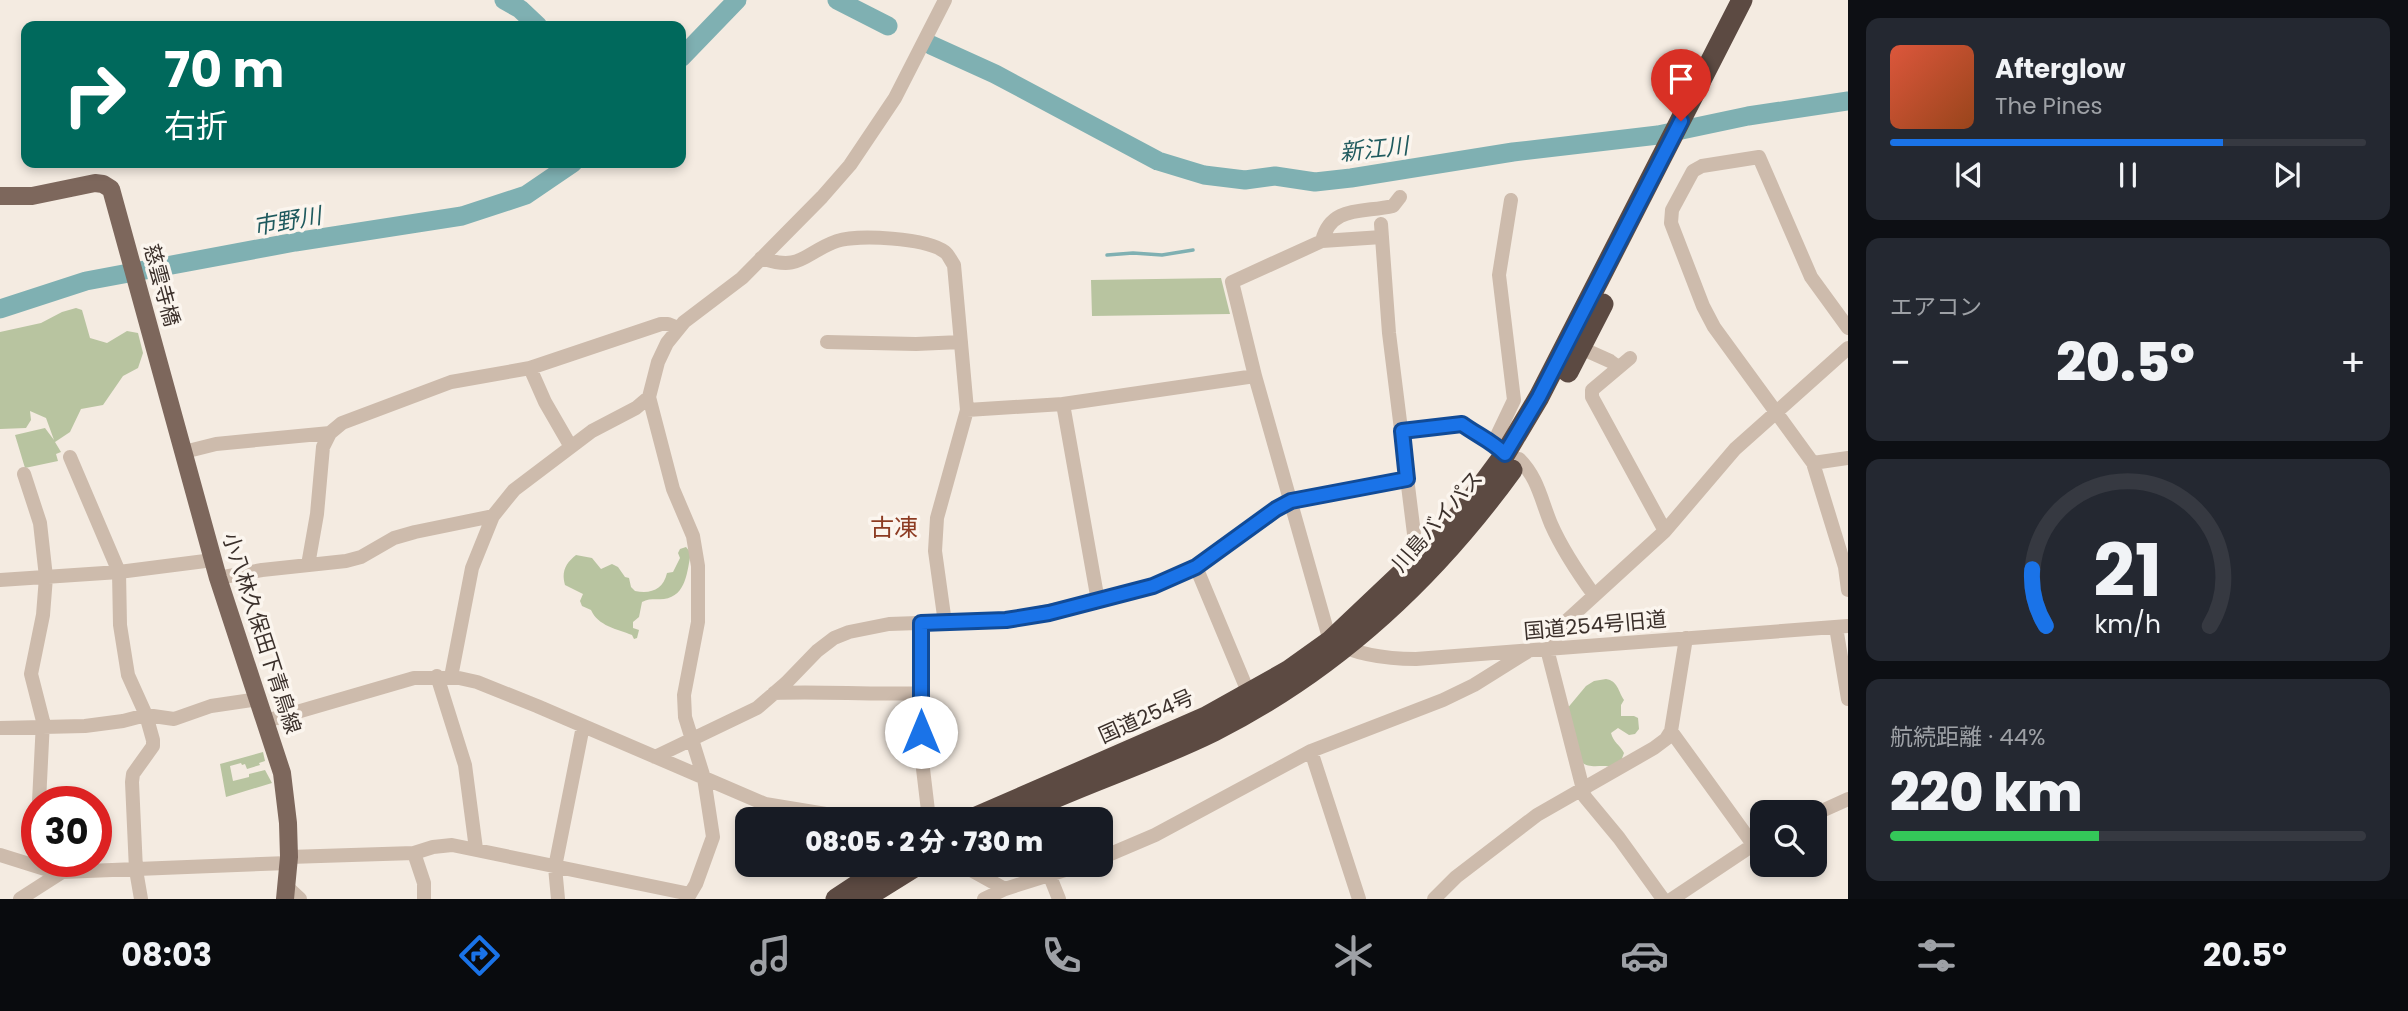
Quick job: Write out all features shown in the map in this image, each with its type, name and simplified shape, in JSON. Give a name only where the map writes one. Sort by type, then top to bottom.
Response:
[{"type":"highway","name":"川島バイパス","points":[[1712,76],[1742,0]]},
{"type":"highway","name":"川島バイパス","points":[[1338,645],[1406,593],[1477,517],[1506,452],[1668,162],[1712,76],[1758,0]]},
{"type":"highway","name":"川島バイパス","points":[[1338,645],[1465,509],[1581,348],[1668,162]]},
{"type":"highway","name":"国道254号","points":[[1000,807],[1157,740],[1338,645]]},
{"type":"highway","name":"国道254号","points":[[1041,807],[1212,732],[1254,710],[1298,683],[1338,645]]},
{"type":"highway","points":[[836,899],[869,877]]},
{"type":"highway","points":[[863,899],[898,877]]},
{"type":"main road","name":"慈雲寺橋","points":[[0,196],[32,196],[95,183],[108,186],[115,199],[166,383]]},
{"type":"main road","name":"小八林久保田下青鳥線","points":[[166,383],[218,578],[282,773],[288,823],[291,895]]},
{"type":"street","points":[[112,871],[414,853],[452,845],[689,897],[713,837],[704,778],[684,717],[684,695],[698,622],[696,548],[673,489],[649,397],[661,353],[678,328],[734,284],[822,197],[850,165],[900,90],[945,0]]},
{"type":"street","points":[[1848,328],[1811,277],[1759,158],[1757,156],[1702,166],[1693,171],[1672,211],[1671,223],[1703,306],[1714,327],[1813,463],[1845,567],[1848,590]]},
{"type":"street","points":[[1322,241],[1325,229],[1341,214],[1392,206],[1400,197]]},
{"type":"street","points":[[1506,452],[1514,400],[1499,275],[1511,200]]},
{"type":"street","points":[[1338,645],[1291,501],[1255,376],[1232,282],[1322,241],[1381,230],[1389,333],[1417,558]]},
{"type":"street","points":[[761,258],[788,264],[802,260],[837,241],[851,238],[905,240],[929,245],[945,252],[954,265],[967,410],[937,518],[935,551],[945,623]]},
{"type":"street","points":[[307,565],[317,514],[323,447],[330,433],[342,423],[451,382],[530,368],[661,324],[678,328]]},
{"type":"street","points":[[827,342],[961,342]]},
{"type":"street","points":[[1581,348],[1618,367]]},
{"type":"street","points":[[1663,899],[1619,838],[1595,811],[1582,789],[1550,649],[1557,632],[1665,530],[1735,449],[1848,348]]},
{"type":"street","points":[[1630,358],[1592,390],[1592,397],[1665,530]]},
{"type":"street","points":[[530,368],[545,402],[571,447]]},
{"type":"street","points":[[967,410],[1063,404],[1255,376]]},
{"type":"street","points":[[476,849],[465,765],[444,677],[471,568],[493,516],[514,490],[571,447],[618,416],[636,408],[649,397]]},
{"type":"street","points":[[1063,404],[1098,601]]},
{"type":"street","points":[[1402,431],[1462,424],[1506,452],[1536,481],[1551,524],[1571,563],[1594,595]]},
{"type":"street","points":[[184,452],[216,444],[330,433]]},
{"type":"street","points":[[70,457],[119,572],[119,610],[128,674],[146,715],[153,746],[133,774],[132,782],[136,870],[141,899]]},
{"type":"street","points":[[1813,463],[1848,457]]},
{"type":"street","points":[[24,474],[40,523],[46,577],[43,615],[31,674],[43,727],[40,786]]},
{"type":"street","points":[[655,757],[757,708],[834,638],[866,628],[1006,620],[1098,601],[1153,586],[1196,567],[1291,501],[1407,479]]},
{"type":"street","points":[[218,578],[361,557],[394,538],[447,524],[493,516]]},
{"type":"street","points":[[0,580],[119,572],[213,560]]},
{"type":"street","points":[[1196,567],[1249,694]]},
{"type":"street","points":[[921,623],[921,752],[928,807]]},
{"type":"street","points":[[1842,626],[1848,699]]},
{"type":"street","name":"国道254号旧道","points":[[1338,645],[1395,659],[1842,626]]},
{"type":"street","points":[[1434,899],[1456,877],[1537,815],[1666,739],[1671,731],[1686,638]]},
{"type":"street","points":[[1113,854],[1155,835],[1311,751],[1443,700],[1474,685],[1528,651]]},
{"type":"street","points":[[266,721],[393,683],[444,677],[477,682],[765,804],[783,807]]},
{"type":"street","points":[[774,694],[822,691],[868,695],[921,693]]},
{"type":"street","points":[[0,728],[85,726],[146,715],[174,719],[211,706],[258,699]]},
{"type":"street","points":[[558,899],[555,867],[583,726]]},
{"type":"street","points":[[1671,731],[1750,832]]},
{"type":"street","points":[[1311,751],[1359,899]]},
{"type":"street","points":[[1827,809],[1848,799]]},
{"type":"street","points":[[1672,899],[1750,846]]},
{"type":"street","points":[[414,853],[424,883],[424,899]]},
{"type":"street","points":[[0,855],[21,862]]},
{"type":"street","points":[[20,899],[40,877]]},
{"type":"street","points":[[982,877],[1004,890]]},
{"type":"street","points":[[984,899],[1033,877]]},
{"type":"street","points":[[1050,877],[1059,899]]},
{"type":"green space","points":[[1221,278],[1230,314],[1092,316],[1091,280]]},
{"type":"green space","points":[[76,308],[82,310],[90,338],[107,343],[127,331],[138,333],[143,353],[138,368],[123,376],[103,405],[81,409],[70,432],[55,442],[61,452],[56,454],[58,461],[25,468],[15,435],[45,428],[54,440],[46,418],[30,411],[31,420],[26,428],[0,429],[0,332],[41,323]]},
{"type":"green space","points":[[686,547],[691,553],[682,588],[672,597],[642,602],[639,617],[633,622],[633,628],[639,630],[637,638],[634,639],[632,635],[598,620],[591,610],[582,606],[580,601],[583,594],[565,585],[565,568],[576,555],[592,558],[601,569],[612,564],[618,567],[625,577],[629,578],[635,591],[656,590],[667,573],[673,572],[680,558],[680,549]]},
{"type":"green space","points":[[1606,679],[1615,684],[1624,700],[1621,716],[1638,718],[1639,729],[1635,734],[1629,735],[1618,728],[1611,733],[1624,753],[1621,761],[1612,767],[1591,766],[1580,761],[1566,710],[1586,686]]},
{"type":"green space","points":[[263,752],[265,761],[259,763],[260,765],[247,769],[245,764],[241,763],[230,766],[233,781],[265,770],[272,783],[226,797],[220,764]]},
{"type":"waterway","points":[[504,0],[520,9],[533,21]]},
{"type":"waterway","name":"市野川","points":[[686,53],[737,0]]},
{"type":"waterway","name":"新江川","points":[[837,0],[888,26]]},
{"type":"waterway","name":"新江川","points":[[931,45],[995,74],[1158,161],[1204,175],[1245,180],[1275,176],[1315,182],[1351,178],[1513,152],[1658,135],[1748,116],[1848,101]]},
{"type":"waterway","name":"市野川","points":[[0,309],[86,281],[295,242],[462,216],[526,195],[566,168]]},
{"type":"waterway","points":[[1107,255],[1162,255],[1193,250]]},
{"type":"district","name":"古凍","points":[[894,527]]},
{"type":"route","points":[[921,732],[921,623],[1006,620],[1049,613],[1153,586],[1196,567],[1291,501],[1407,479],[1402,431],[1462,424],[1477,435],[1494,442],[1505,454],[1539,397],[1681,121]]}]
